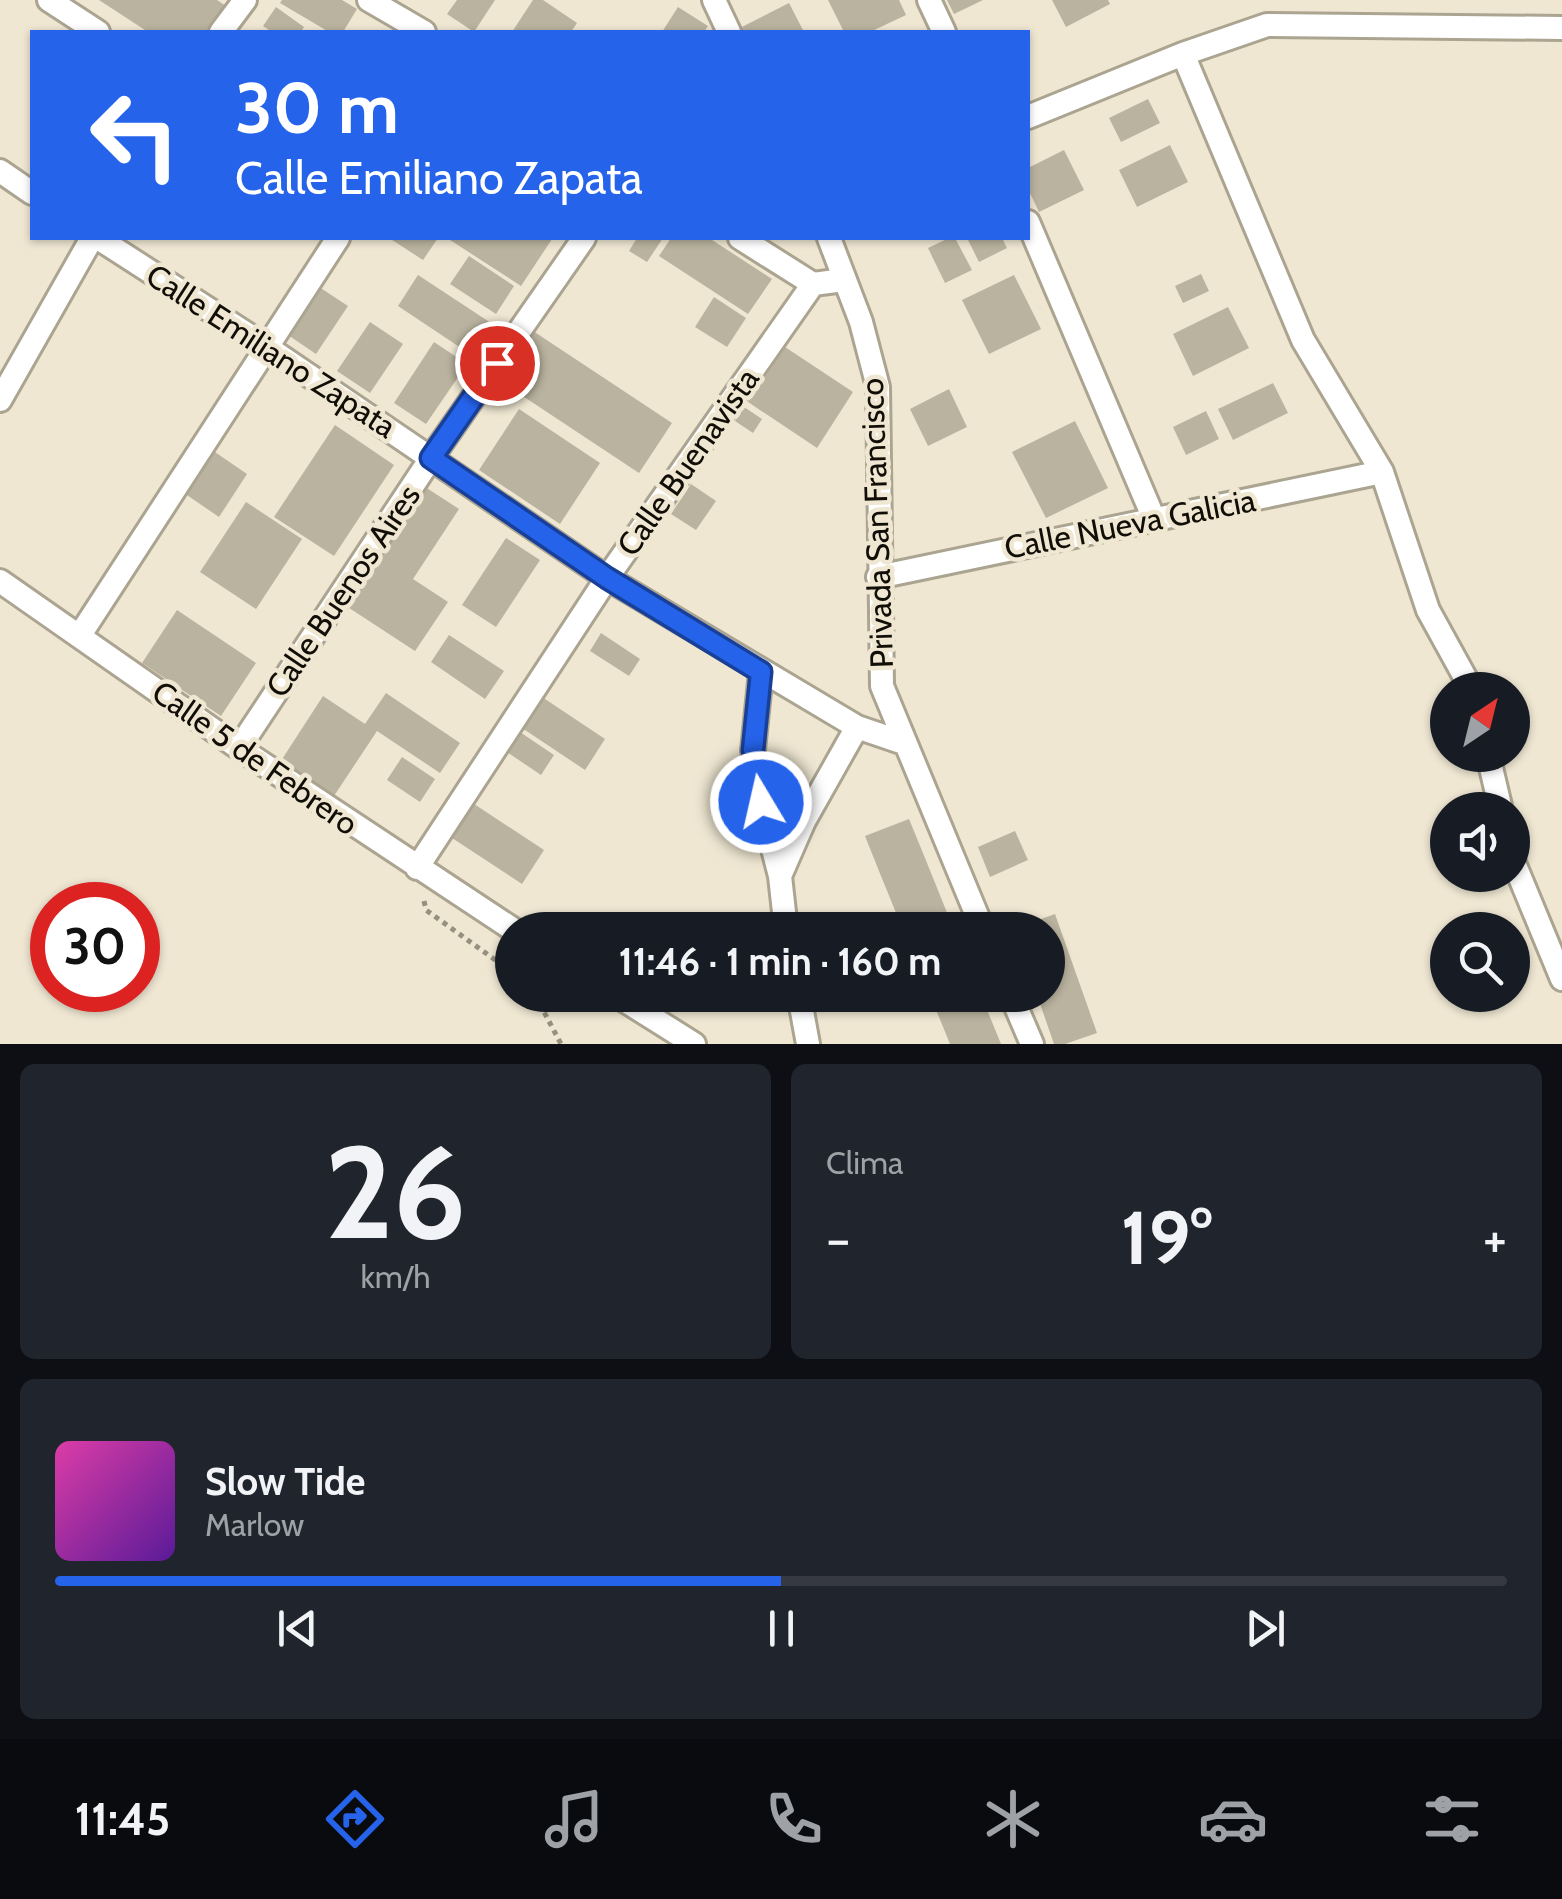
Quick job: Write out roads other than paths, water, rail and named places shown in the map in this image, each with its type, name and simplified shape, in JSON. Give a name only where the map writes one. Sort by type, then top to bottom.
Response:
[{"type":"street","points":[[49,0],[95,30]]},
{"type":"street","points":[[222,30],[245,0]]},
{"type":"street","points":[[370,0],[421,30]]},
{"type":"street","points":[[714,0],[728,30]]},
{"type":"street","points":[[929,0],[943,30]]},
{"type":"street","points":[[1030,116],[1266,25],[1562,28]]},
{"type":"street","points":[[1183,54],[1302,340],[1382,472],[1428,610],[1462,672]]},
{"type":"street","points":[[0,171],[30,192]]},
{"type":"street","points":[[1030,227],[1154,519]]},
{"type":"street","points":[[0,400],[7,373],[94,240]]},
{"type":"street","name":"Calle Emiliano Zapata","points":[[98,240],[267,346],[607,578],[856,726],[904,743]]},
{"type":"street","points":[[80,636],[337,240]]},
{"type":"street","name":"Calle Buenos Aires","points":[[238,748],[431,458],[583,240]]},
{"type":"street","points":[[743,240],[814,284],[844,280]]},
{"type":"street","name":"Privada San Francisco","points":[[829,240],[861,322],[878,387],[882,686],[975,912]]},
{"type":"street","name":"Calle Buenavista","points":[[417,868],[607,578],[814,284]]},
{"type":"street","name":"Calle Nueva Galicia","points":[[878,577],[1382,472]]},
{"type":"street","name":"Calle 5 de Febrero","points":[[0,581],[238,748],[495,918]]},
{"type":"street","points":[[761,672],[753,750],[784,912]]},
{"type":"street","points":[[780,876],[804,821],[856,726]]},
{"type":"street","points":[[1526,892],[1562,979]]},
{"type":"street","points":[[643,1012],[694,1044]]},
{"type":"street","points":[[801,1012],[808,1044]]},
{"type":"street","points":[[1018,1012],[1032,1044]]}]
